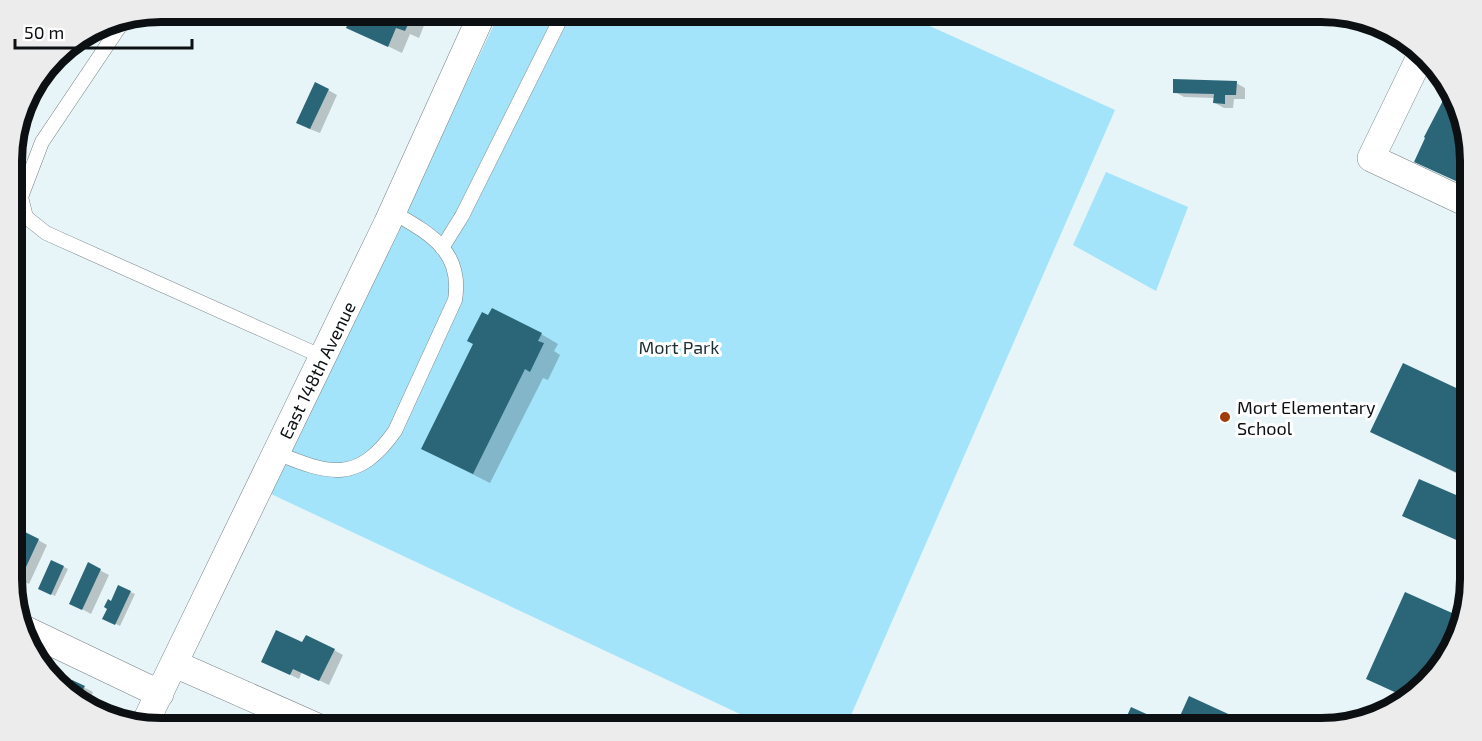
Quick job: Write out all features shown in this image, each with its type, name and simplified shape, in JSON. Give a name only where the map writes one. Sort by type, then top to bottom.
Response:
[{"type":"street","name":"East 148th Avenue","points":[[148,717],[393,212],[478,22]]},
{"type":"street","points":[[1417,62],[1371,158],[1460,200]]},
{"type":"street","points":[[33,633],[160,694]]},
{"type":"street","points":[[175,664],[297,718]]},
{"type":"lane","points":[[442,248],[462,216],[559,22]]},
{"type":"lane","points":[[23,192],[42,142],[117,30]]},
{"type":"lane","points":[[23,205],[26,217],[46,233],[323,357]]},
{"type":"lane","points":[[277,453],[307,465],[342,470],[357,467],[383,448],[395,431],[454,300],[457,288],[456,271],[451,257],[421,228],[393,212]]},
{"type":"green space","name":"Mort Park","points":[[495,22],[921,22],[1115,110],[850,718],[749,718],[271,494]]},
{"type":"green space","points":[[1106,172],[1188,207],[1156,291],[1073,245]]},
{"type":"building","points":[[349,22],[409,22],[405,31],[396,28],[388,47],[346,28]]},
{"type":"building","points":[[1173,79],[1237,81],[1236,95],[1225,95],[1225,104],[1213,103],[1214,94],[1173,93]]},
{"type":"building","points":[[315,82],[329,89],[310,129],[296,123]]},
{"type":"building","points":[[1444,98],[1457,135],[1460,183],[1414,162]]},
{"type":"building","points":[[492,308],[542,333],[538,341],[544,343],[530,372],[525,369],[473,474],[421,449],[473,344],[467,341],[482,312],[488,315]]},
{"type":"building","points":[[1403,363],[1460,390],[1460,474],[1370,432]]},
{"type":"building","points":[[1419,479],[1460,497],[1460,542],[1402,516]]},
{"type":"building","points":[[23,531],[39,539],[22,576]]},
{"type":"building","points":[[51,560],[64,566],[51,595],[38,589]]},
{"type":"building","points":[[88,562],[101,569],[82,610],[69,604]]},
{"type":"building","points":[[118,585],[131,591],[115,625],[102,619],[107,609],[104,607],[108,599],[111,601]]},
{"type":"building","points":[[1405,592],[1455,614],[1445,641],[1436,657],[1425,671],[1399,694],[1366,679]]},
{"type":"building","points":[[276,630],[302,642],[306,635],[335,649],[319,681],[293,669],[290,675],[261,662]]},
{"type":"building","points":[[72,680],[85,686],[81,693],[70,684]]},
{"type":"building","points":[[1189,696],[1237,718],[1179,718]]},
{"type":"building","points":[[1131,707],[1155,718],[1126,718]]},
{"type":"place","name":"Mort Elementary School","points":[[1225,417]]}]
